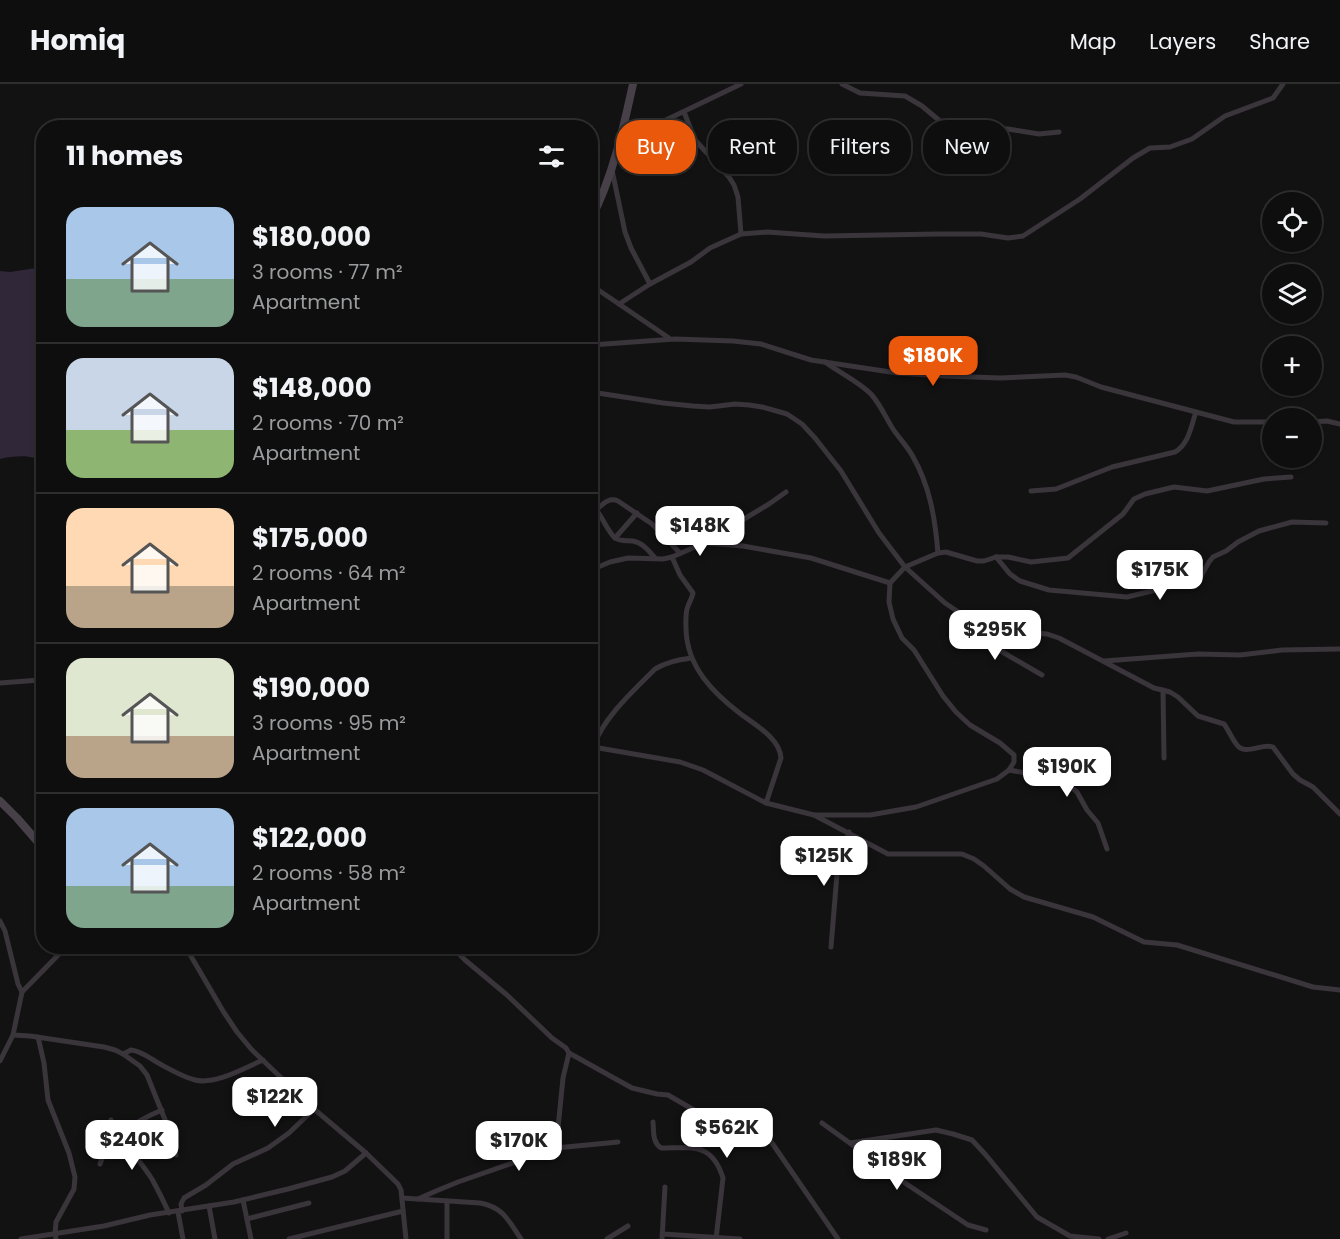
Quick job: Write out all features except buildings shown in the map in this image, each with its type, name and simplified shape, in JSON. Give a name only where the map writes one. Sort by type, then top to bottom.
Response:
[{"type":"street","points":[[625,120],[633,84]]},
{"type":"street","points":[[667,120],[741,84]]},
{"type":"street","points":[[842,84],[860,93],[905,96],[922,106],[953,132],[985,128],[1039,134],[1059,132]]},
{"type":"street","points":[[619,304],[710,248],[741,234],[767,232],[824,236],[981,234],[1008,238],[1023,236],[1080,199],[1133,158],[1150,148],[1170,147],[1192,139],[1225,116],[1273,98],[1283,84]]},
{"type":"street","points":[[684,112],[695,140],[734,185],[738,197],[741,234]]},
{"type":"street","points":[[598,203],[616,156]]},
{"type":"street","points":[[612,169],[625,232],[650,284]]},
{"type":"street","points":[[598,290],[670,339]]},
{"type":"street","points":[[598,344],[670,339],[733,341],[761,344],[811,360],[897,372],[1000,378],[1065,375],[1101,387],[1234,422],[1262,422]]},
{"type":"street","points":[[824,362],[857,382],[872,395],[913,456],[932,504],[938,553]]},
{"type":"street","points":[[598,393],[693,406],[749,405],[787,414],[802,424],[841,471],[879,533],[905,567],[945,603],[970,620],[1004,634],[1035,633],[1059,638],[1154,688],[1170,692],[1179,697],[1198,716],[1224,724],[1238,747],[1243,750],[1273,747],[1293,774],[1313,787],[1340,814]]},
{"type":"street","points":[[1031,491],[1056,489],[1112,467],[1175,452],[1181,449],[1188,438],[1196,412]]},
{"type":"street","points":[[1322,421],[1340,424]]},
{"type":"street","points":[[814,815],[870,815],[916,807],[997,779],[1009,770],[1014,762],[1014,755],[1000,743],[970,725],[956,712],[914,650],[902,638],[888,602],[890,583],[905,567],[938,553],[946,552],[977,561],[996,557],[1031,562],[1068,558],[1123,514],[1134,499],[1145,494],[1174,487],[1207,491],[1264,479],[1291,477]]},
{"type":"street","points":[[598,567],[628,558],[672,557],[704,543],[786,492]]},
{"type":"street","points":[[598,508],[609,499],[614,499],[637,513],[658,530],[680,553]]},
{"type":"street","points":[[598,511],[615,538],[620,541],[640,543],[655,558]]},
{"type":"street","points":[[615,538],[637,513]]},
{"type":"street","points":[[996,557],[1010,574],[1020,581],[1049,590],[1127,597],[1185,583],[1201,576],[1213,557],[1226,552],[1238,542],[1259,531],[1292,522],[1326,523]]},
{"type":"street","points":[[704,543],[743,546],[810,558],[890,583]]},
{"type":"street","points":[[672,557],[693,593],[686,618],[691,658],[708,685],[733,708],[763,730],[781,754],[766,803]]},
{"type":"street","points":[[970,620],[981,634],[999,650],[1042,675]]},
{"type":"street","points":[[1102,661],[1198,654],[1240,655],[1282,650],[1340,649]]},
{"type":"street","points":[[598,734],[655,669],[664,663],[691,658]]},
{"type":"street","points":[[0,683],[36,680]]},
{"type":"street","points":[[1163,690],[1164,758]]},
{"type":"street","points":[[598,749],[680,762],[704,770],[766,803],[814,815],[888,854],[962,854],[974,859],[1010,890],[1024,897],[1094,917],[1144,942],[1177,945],[1313,987],[1340,990]]},
{"type":"street","points":[[1009,770],[1054,778],[1066,783],[1077,792],[1087,810],[1098,823],[1107,849]]},
{"type":"street","points":[[0,801],[36,840]]},
{"type":"street","points":[[831,947],[837,874],[849,832]]},
{"type":"street","points":[[0,921],[5,931],[22,992]]},
{"type":"street","points":[[0,1061],[13,1035],[22,992],[59,954]]},
{"type":"street","points":[[190,954],[237,1032],[252,1050],[398,1185],[401,1190],[406,1239]]},
{"type":"street","points":[[459,954],[569,1053],[632,1088],[668,1095],[694,1110],[762,1133],[772,1143],[838,1239]]},
{"type":"street","points":[[13,1035],[104,1047],[123,1054],[140,1066],[147,1075],[162,1110],[176,1155]]},
{"type":"street","points":[[38,1038],[44,1063],[48,1100],[69,1153],[75,1177],[74,1189],[56,1222],[55,1237]]},
{"type":"street","points":[[123,1054],[131,1050],[140,1051],[186,1077],[208,1081],[224,1077],[262,1060]]},
{"type":"street","points":[[556,1148],[562,1078],[569,1053]]},
{"type":"street","points":[[183,1239],[180,1211],[184,1198],[206,1185],[233,1164],[268,1148],[289,1133],[314,1109]]},
{"type":"street","points":[[100,1164],[105,1150],[144,1119],[162,1110]]},
{"type":"street","points":[[111,1120],[120,1137],[153,1180],[169,1213]]},
{"type":"street","points":[[654,1122],[657,1146],[696,1148],[705,1151],[721,1171],[723,1178],[716,1238]]},
{"type":"street","points":[[822,1123],[968,1225],[986,1230]]},
{"type":"street","points":[[850,1143],[936,1130],[972,1140],[1037,1217],[1070,1236],[1099,1239]]},
{"type":"street","points":[[418,1199],[458,1182],[556,1148],[618,1142]]},
{"type":"street","points":[[21,1239],[55,1237],[150,1215],[243,1200],[332,1177],[345,1171],[366,1153]]},
{"type":"street","points":[[665,1187],[662,1237],[740,1239]]},
{"type":"street","points":[[402,1198],[490,1205],[507,1218],[521,1239]]},
{"type":"street","points":[[243,1200],[251,1239]]},
{"type":"street","points":[[447,1201],[447,1239]]},
{"type":"street","points":[[247,1219],[309,1203]]},
{"type":"street","points":[[209,1206],[215,1239]]},
{"type":"street","points":[[289,1239],[403,1211]]},
{"type":"street","points":[[607,1239],[628,1226]]},
{"type":"street","points":[[1108,1239],[1126,1233]]},
{"type":"shaded area","points":[[36,268],[36,459],[17,457],[0,459],[0,271],[10,272]]}]
